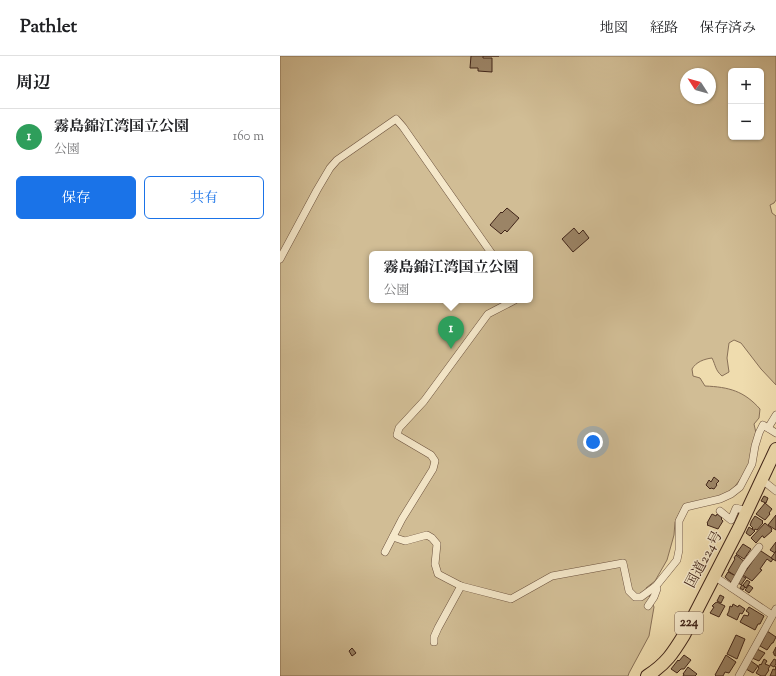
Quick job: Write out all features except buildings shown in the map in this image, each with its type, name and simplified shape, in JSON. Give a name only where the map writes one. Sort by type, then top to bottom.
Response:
[{"type":"highway","name":"国道224号","points":[[647,676],[666,661],[676,648],[747,511],[776,449]]},
{"type":"street","points":[[280,259],[330,168],[337,160],[396,119],[490,251]]},
{"type":"street","points":[[385,552],[402,519],[436,461],[431,455],[398,435],[399,428],[424,401],[488,314],[509,303]]},
{"type":"street","points":[[768,428],[776,415]]},
{"type":"street","points":[[393,537],[405,541],[427,535],[437,544],[436,564],[438,574],[461,586],[511,599],[552,576],[623,564],[629,591],[635,597],[641,597],[655,587],[677,560],[679,521],[686,507],[720,500],[740,487],[752,464],[755,446],[763,425],[776,433]]},
{"type":"street","points":[[761,479],[776,491]]},
{"type":"street","points":[[720,511],[731,520],[736,508],[747,511]]},
{"type":"street","points":[[732,588],[744,566],[759,547]]},
{"type":"street","points":[[714,576],[774,612],[739,676]]},
{"type":"street","points":[[434,642],[434,637],[438,628],[461,586]]},
{"type":"street","points":[[648,606],[657,589],[655,587]]},
{"type":"shaded area","points":[[280,56],[776,56],[776,200],[770,205],[772,213],[776,216],[776,385],[761,369],[741,343],[734,340],[729,343],[727,358],[729,372],[722,376],[717,370],[712,358],[700,361],[692,369],[693,376],[700,378],[705,386],[721,387],[736,391],[748,398],[760,409],[759,418],[754,424],[756,433],[750,466],[733,489],[724,495],[682,508],[675,522],[674,535],[667,560],[655,581],[646,588],[654,607],[649,636],[628,676],[280,676]]},
{"type":"place","name":"霧島錦江湾国立公園","points":[[451,349]]}]
